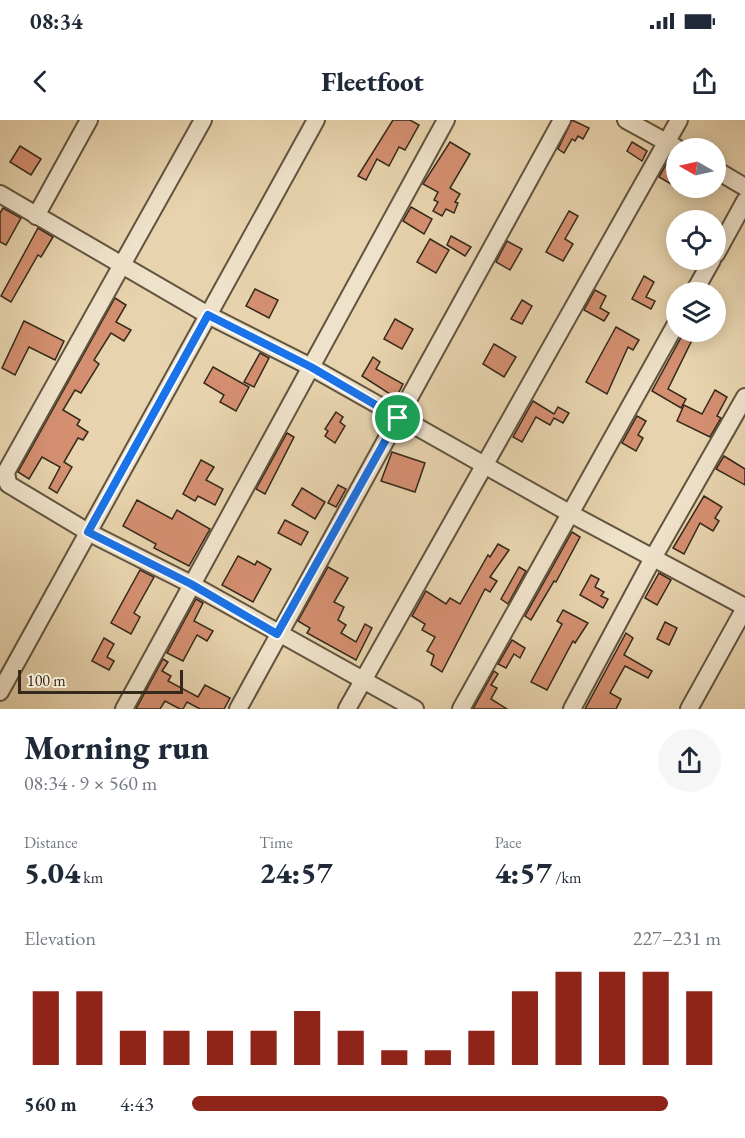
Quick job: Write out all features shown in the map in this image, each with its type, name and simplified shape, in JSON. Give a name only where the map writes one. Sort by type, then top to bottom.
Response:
[{"type":"street","points":[[36,216],[89,120]]},
{"type":"street","points":[[203,120],[6,471],[8,484],[88,532],[191,584],[415,709]]},
{"type":"street","points":[[0,693],[316,120]]},
{"type":"street","points":[[124,709],[446,120]]},
{"type":"street","points":[[238,709],[277,634],[562,120]]},
{"type":"street","points":[[626,120],[666,142]]},
{"type":"street","points":[[674,138],[679,120]]},
{"type":"street","points":[[347,709],[484,465],[666,155]]},
{"type":"street","points":[[726,176],[745,187]]},
{"type":"street","points":[[0,194],[208,315],[311,367],[571,514],[745,607],[688,709]]},
{"type":"street","points":[[726,236],[745,201]]},
{"type":"street","points":[[461,709],[666,342]]},
{"type":"street","points":[[572,709],[653,558],[745,397]]},
{"type":"building","points":[[393,120],[410,120],[419,125],[405,150],[399,147],[389,166],[377,159],[366,180],[358,176]]},
{"type":"building","points":[[572,120],[589,128],[583,139],[578,136],[575,141],[572,139],[564,153],[558,149]]},
{"type":"building","points":[[450,142],[470,154],[450,188],[460,194],[455,202],[458,203],[454,213],[446,209],[442,216],[433,211],[438,202],[434,200],[438,192],[423,184]]},
{"type":"building","points":[[632,142],[647,151],[642,161],[627,151]]},
{"type":"building","points":[[20,146],[41,159],[31,175],[10,162]]},
{"type":"building","points":[[666,165],[666,181],[659,177]]},
{"type":"building","points":[[411,207],[432,219],[424,234],[403,221]]},
{"type":"building","points":[[3,208],[21,218],[6,245],[0,242],[0,213]]},
{"type":"building","points":[[569,211],[578,216],[565,239],[573,244],[563,261],[546,252]]},
{"type":"building","points":[[38,228],[53,237],[41,257],[38,255],[11,302],[1,296]]},
{"type":"building","points":[[451,236],[471,247],[465,256],[447,245]]},
{"type":"building","points":[[430,239],[449,250],[436,273],[417,262]]},
{"type":"building","points":[[507,241],[522,249],[510,270],[496,262]]},
{"type":"building","points":[[644,276],[654,282],[646,297],[655,301],[651,309],[632,299]]},
{"type":"building","points":[[255,289],[278,300],[269,318],[246,306]]},
{"type":"building","points":[[595,290],[606,296],[600,308],[609,313],[604,321],[584,310]]},
{"type":"building","points":[[115,298],[126,305],[116,322],[131,330],[124,341],[111,333],[94,360],[99,364],[81,393],[75,390],[63,410],[80,420],[77,425],[88,432],[83,440],[78,438],[64,462],[72,467],[57,493],[49,488],[60,467],[42,457],[29,479],[18,472]]},
{"type":"building","points":[[522,300],[532,306],[522,324],[511,319]]},
{"type":"building","points":[[395,319],[413,329],[402,349],[384,339]]},
{"type":"building","points":[[24,321],[64,341],[55,360],[29,347],[15,375],[2,368]]},
{"type":"building","points":[[616,327],[639,340],[633,350],[628,347],[607,394],[586,382]]},
{"type":"building","points":[[679,342],[691,342],[668,389],[686,399],[681,408],[652,391]]},
{"type":"building","points":[[494,344],[516,357],[504,377],[483,364]]},
{"type":"building","points":[[260,353],[269,358],[254,387],[244,382]]},
{"type":"building","points":[[373,357],[380,362],[376,369],[403,384],[396,398],[362,376]]},
{"type":"building","points":[[213,367],[249,387],[236,411],[220,402],[224,395],[204,383]]},
{"type":"building","points":[[715,390],[727,397],[717,416],[721,418],[710,437],[677,421],[684,405],[702,414]]},
{"type":"building","points":[[533,401],[554,414],[558,407],[569,413],[563,423],[554,418],[550,425],[536,417],[522,442],[513,437]]},
{"type":"building","points":[[336,412],[343,417],[340,422],[345,426],[335,443],[325,436],[328,431],[325,429]]},
{"type":"building","points":[[637,416],[646,421],[638,435],[643,438],[636,451],[622,443]]},
{"type":"building","points":[[287,433],[294,437],[265,494],[256,489]]},
{"type":"building","points":[[392,452],[425,463],[415,492],[381,481]]},
{"type":"building","points":[[724,456],[745,469],[745,485],[716,469]]},
{"type":"building","points":[[201,460],[214,467],[206,480],[223,489],[215,505],[198,496],[195,501],[183,494]]},
{"type":"building","points":[[338,485],[346,489],[336,507],[328,503]]},
{"type":"building","points":[[302,488],[325,502],[315,519],[292,505]]},
{"type":"building","points":[[704,496],[722,507],[715,518],[719,521],[713,531],[700,523],[684,554],[673,548]]},
{"type":"building","points":[[137,500],[172,519],[177,510],[210,529],[189,566],[154,548],[156,544],[123,526]]},
{"type":"building","points":[[285,520],[308,532],[301,545],[278,533]]},
{"type":"building","points":[[572,532],[580,537],[556,582],[554,581],[531,620],[525,616]]},
{"type":"building","points":[[498,544],[509,550],[490,577],[497,581],[490,592],[485,589],[442,672],[431,665],[434,655],[427,651],[435,637],[422,630],[425,624],[412,616],[426,591],[446,604],[450,598],[460,604],[488,555],[490,557]]},
{"type":"building","points":[[238,556],[255,565],[257,561],[271,569],[253,602],[222,585]]},
{"type":"building","points":[[328,567],[348,578],[334,602],[344,607],[338,620],[346,625],[341,633],[356,642],[365,624],[372,628],[356,660],[307,633],[310,628],[298,621]]},
{"type":"building","points":[[519,567],[526,571],[508,604],[501,599]]},
{"type":"building","points":[[140,570],[154,577],[134,613],[140,617],[131,634],[111,623]]},
{"type":"building","points":[[659,573],[671,580],[657,605],[645,598]]},
{"type":"building","points":[[591,575],[599,579],[595,587],[604,592],[601,596],[608,599],[603,608],[580,595]]},
{"type":"building","points":[[196,599],[203,603],[194,621],[213,631],[207,641],[197,635],[183,661],[167,653]]},
{"type":"building","points":[[563,610],[588,623],[575,643],[573,641],[547,690],[531,682],[562,624],[557,621]]},
{"type":"building","points":[[665,622],[677,628],[669,645],[657,639]]},
{"type":"building","points":[[626,633],[633,638],[624,655],[652,671],[648,678],[625,666],[610,693],[621,699],[616,709],[585,709]]},
{"type":"building","points":[[104,638],[114,644],[107,657],[114,661],[109,670],[92,661]]},
{"type":"building","points":[[512,640],[525,648],[520,658],[514,654],[506,668],[498,664]]},
{"type":"building","points":[[163,659],[168,662],[162,671],[171,676],[168,681],[198,697],[205,685],[230,698],[224,709],[200,709],[187,702],[183,709],[180,709],[165,701],[160,709],[136,709]]},
{"type":"building","points":[[494,671],[498,674],[491,685],[497,688],[491,699],[507,709],[473,709]]},
{"type":"route","points":[[208,315],[311,367],[398,418],[277,634],[191,584],[88,532],[208,315]]}]
